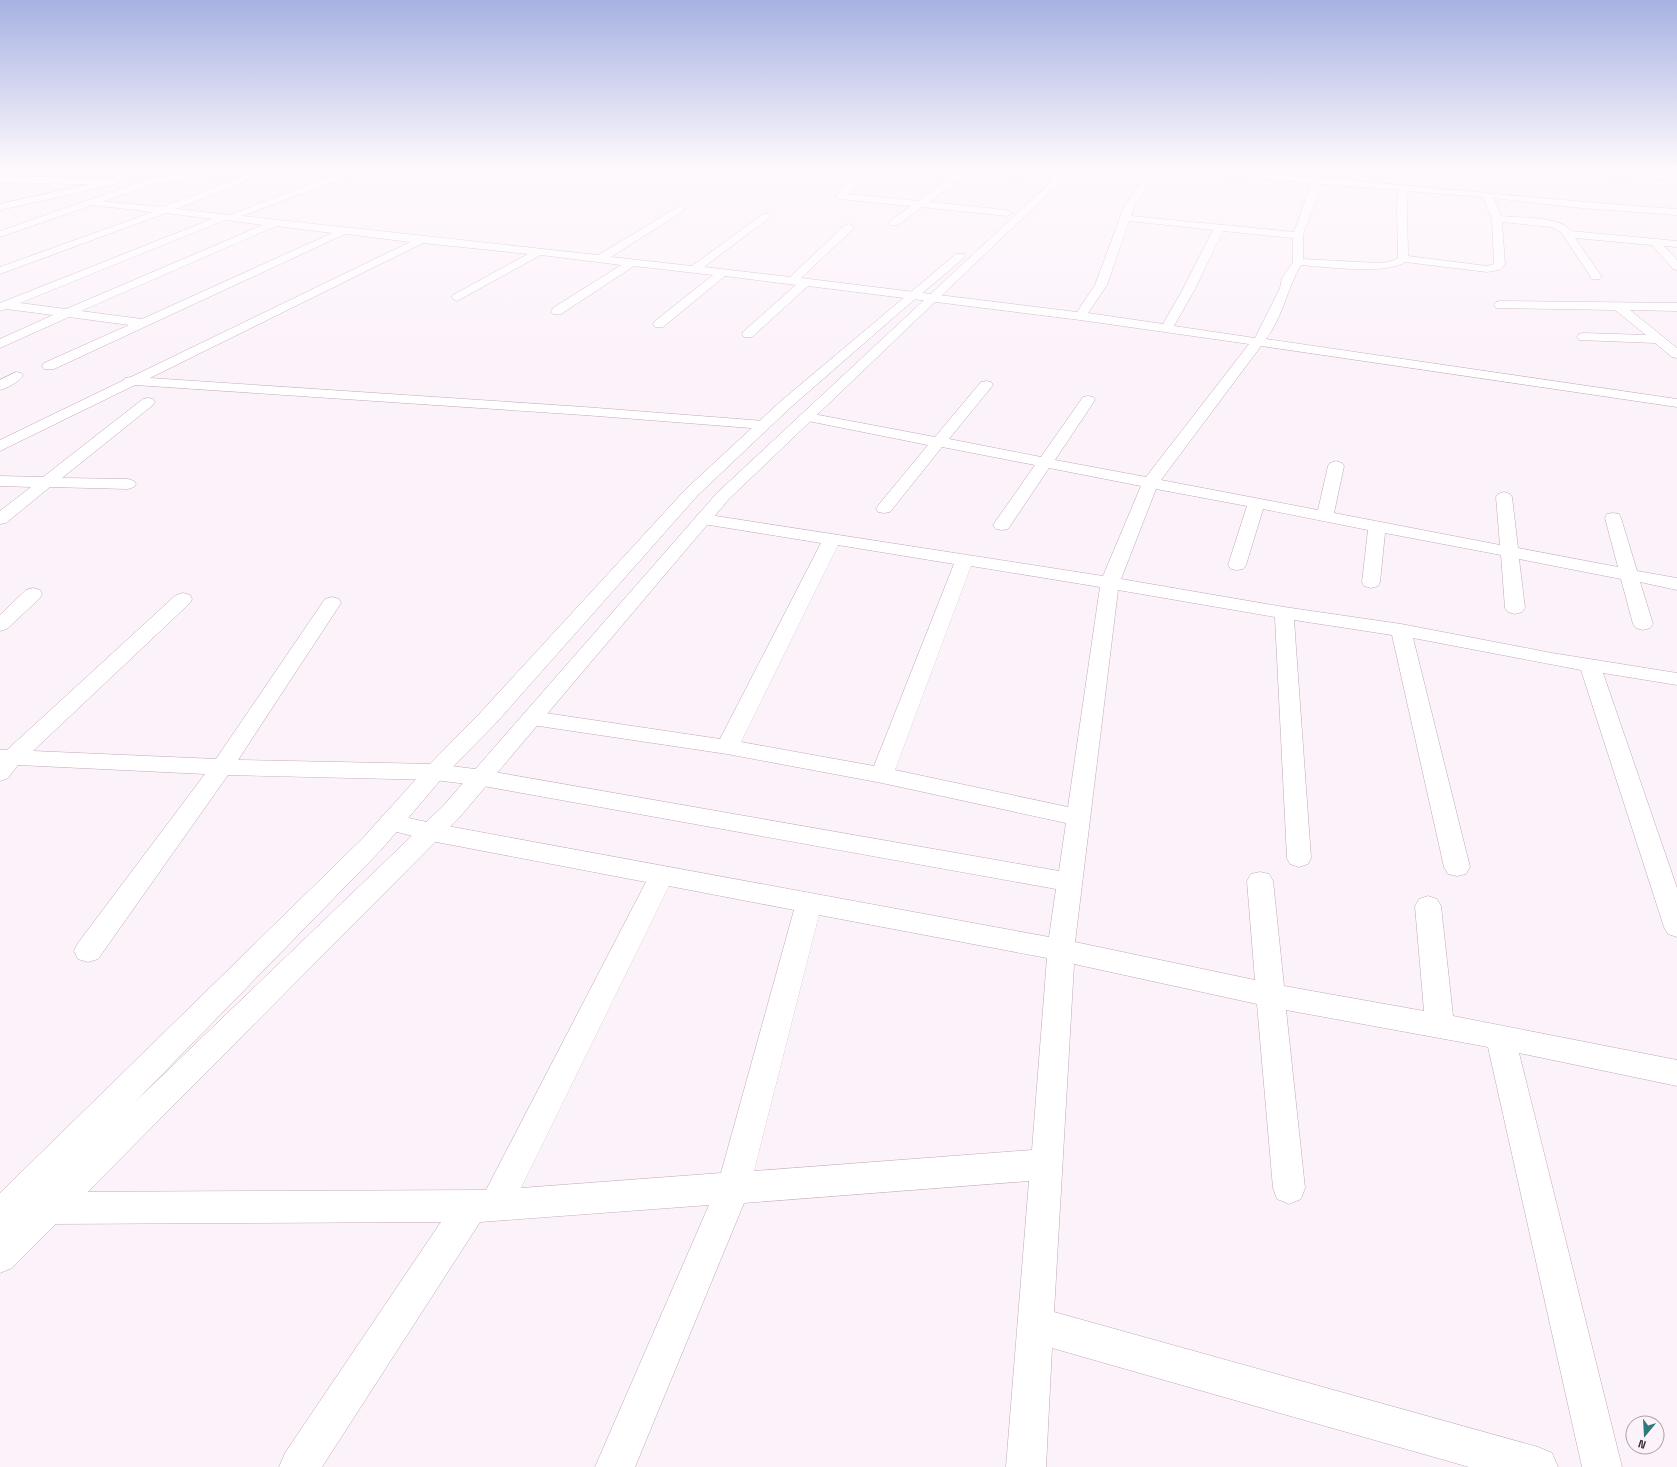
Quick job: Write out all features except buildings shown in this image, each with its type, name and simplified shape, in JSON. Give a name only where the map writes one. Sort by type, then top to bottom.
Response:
[{"type":"street","points":[[0,271],[97,235]]},
{"type":"street","points":[[1,306],[180,235]]},
{"type":"street","points":[[0,344],[67,313],[246,235]]},
{"type":"street","points":[[49,366],[334,235]]},
{"type":"street","points":[[383,235],[792,281],[1080,316],[1677,403]]},
{"type":"street","points":[[600,259],[638,235]]},
{"type":"street","points":[[694,270],[740,235]]},
{"type":"street","points":[[792,281],[839,235]]},
{"type":"street","points":[[0,1216],[367,850],[435,772],[488,718],[692,492],[912,295],[960,256],[982,235]]},
{"type":"street","points":[[0,1256],[452,812],[483,778],[532,718],[723,496],[935,298],[996,235]]},
{"type":"street","points":[[1080,316],[1101,285],[1119,235]]},
{"type":"street","points":[[1166,329],[1189,289],[1215,235]]},
{"type":"street","points":[[1026,1467],[1061,950],[1110,583],[1150,483],[1264,334],[1286,288],[1288,278],[1298,262],[1298,235]]},
{"type":"street","points":[[1403,235],[1403,259]]},
{"type":"street","points":[[1298,262],[1383,266],[1398,263],[1403,259],[1487,269],[1495,268],[1500,265],[1498,235]]},
{"type":"street","points":[[1568,235],[1596,277]]},
{"type":"street","points":[[1585,235],[1677,244]]},
{"type":"street","points":[[0,446],[130,381],[422,240]]},
{"type":"street","points":[[1655,242],[1677,267]]},
{"type":"street","points":[[457,297],[539,252]]},
{"type":"street","points":[[557,311],[631,263]]},
{"type":"street","points":[[659,324],[722,273]]},
{"type":"street","points":[[748,334],[805,283]]},
{"type":"street","points":[[1500,305],[1677,307]]},
{"type":"street","points":[[1,306],[144,323]]},
{"type":"street","points":[[1618,306],[1677,354]]},
{"type":"street","points":[[1582,337],[1658,339]]},
{"type":"street","points":[[0,386],[16,376]]},
{"type":"street","points":[[130,381],[584,411],[764,426]]},
{"type":"street","points":[[884,508],[986,385]]},
{"type":"street","points":[[1002,525],[1088,400]]},
{"type":"street","points":[[0,519],[148,402]]},
{"type":"street","points":[[808,417],[1677,584]]},
{"type":"street","points":[[1325,516],[1336,466]]},
{"type":"street","points":[[0,482],[128,484]]},
{"type":"street","points":[[1504,497],[1515,608]]},
{"type":"street","points":[[1237,565],[1256,504]]},
{"type":"street","points":[[1613,518],[1643,624]]},
{"type":"street","points":[[703,519],[1110,583],[1284,613],[1401,630],[1590,666],[1677,679]]},
{"type":"street","points":[[1371,582],[1377,527]]},
{"type":"street","points":[[727,747],[832,539]]},
{"type":"street","points":[[882,775],[964,560]]},
{"type":"street","points":[[0,625],[33,594]]},
{"type":"street","points":[[4,763],[183,599]]},
{"type":"street","points":[[88,951],[222,767],[332,603]]},
{"type":"street","points":[[1284,613],[1299,858]]},
{"type":"street","points":[[1401,630],[1457,867]]},
{"type":"street","points":[[1590,666],[1677,928]]},
{"type":"street","points":[[532,718],[727,747],[882,775],[1079,818]]},
{"type":"street","points":[[4,763],[435,772],[483,778],[1070,882]]},
{"type":"street","points":[[391,822],[431,832],[1061,950],[1270,995],[1500,1037],[1677,1073]]},
{"type":"street","points":[[299,1467],[483,1206],[662,875]]},
{"type":"street","points":[[1260,881],[1289,1188]]},
{"type":"street","points":[[615,1467],[733,1189],[809,903]]},
{"type":"street","points":[[1428,906],[1440,1026]]},
{"type":"street","points":[[1500,1037],[1602,1467]]},
{"type":"street","points":[[48,1208],[483,1206],[733,1189],[1047,1164]]},
{"type":"street","points":[[1036,1325],[1538,1467]]}]
